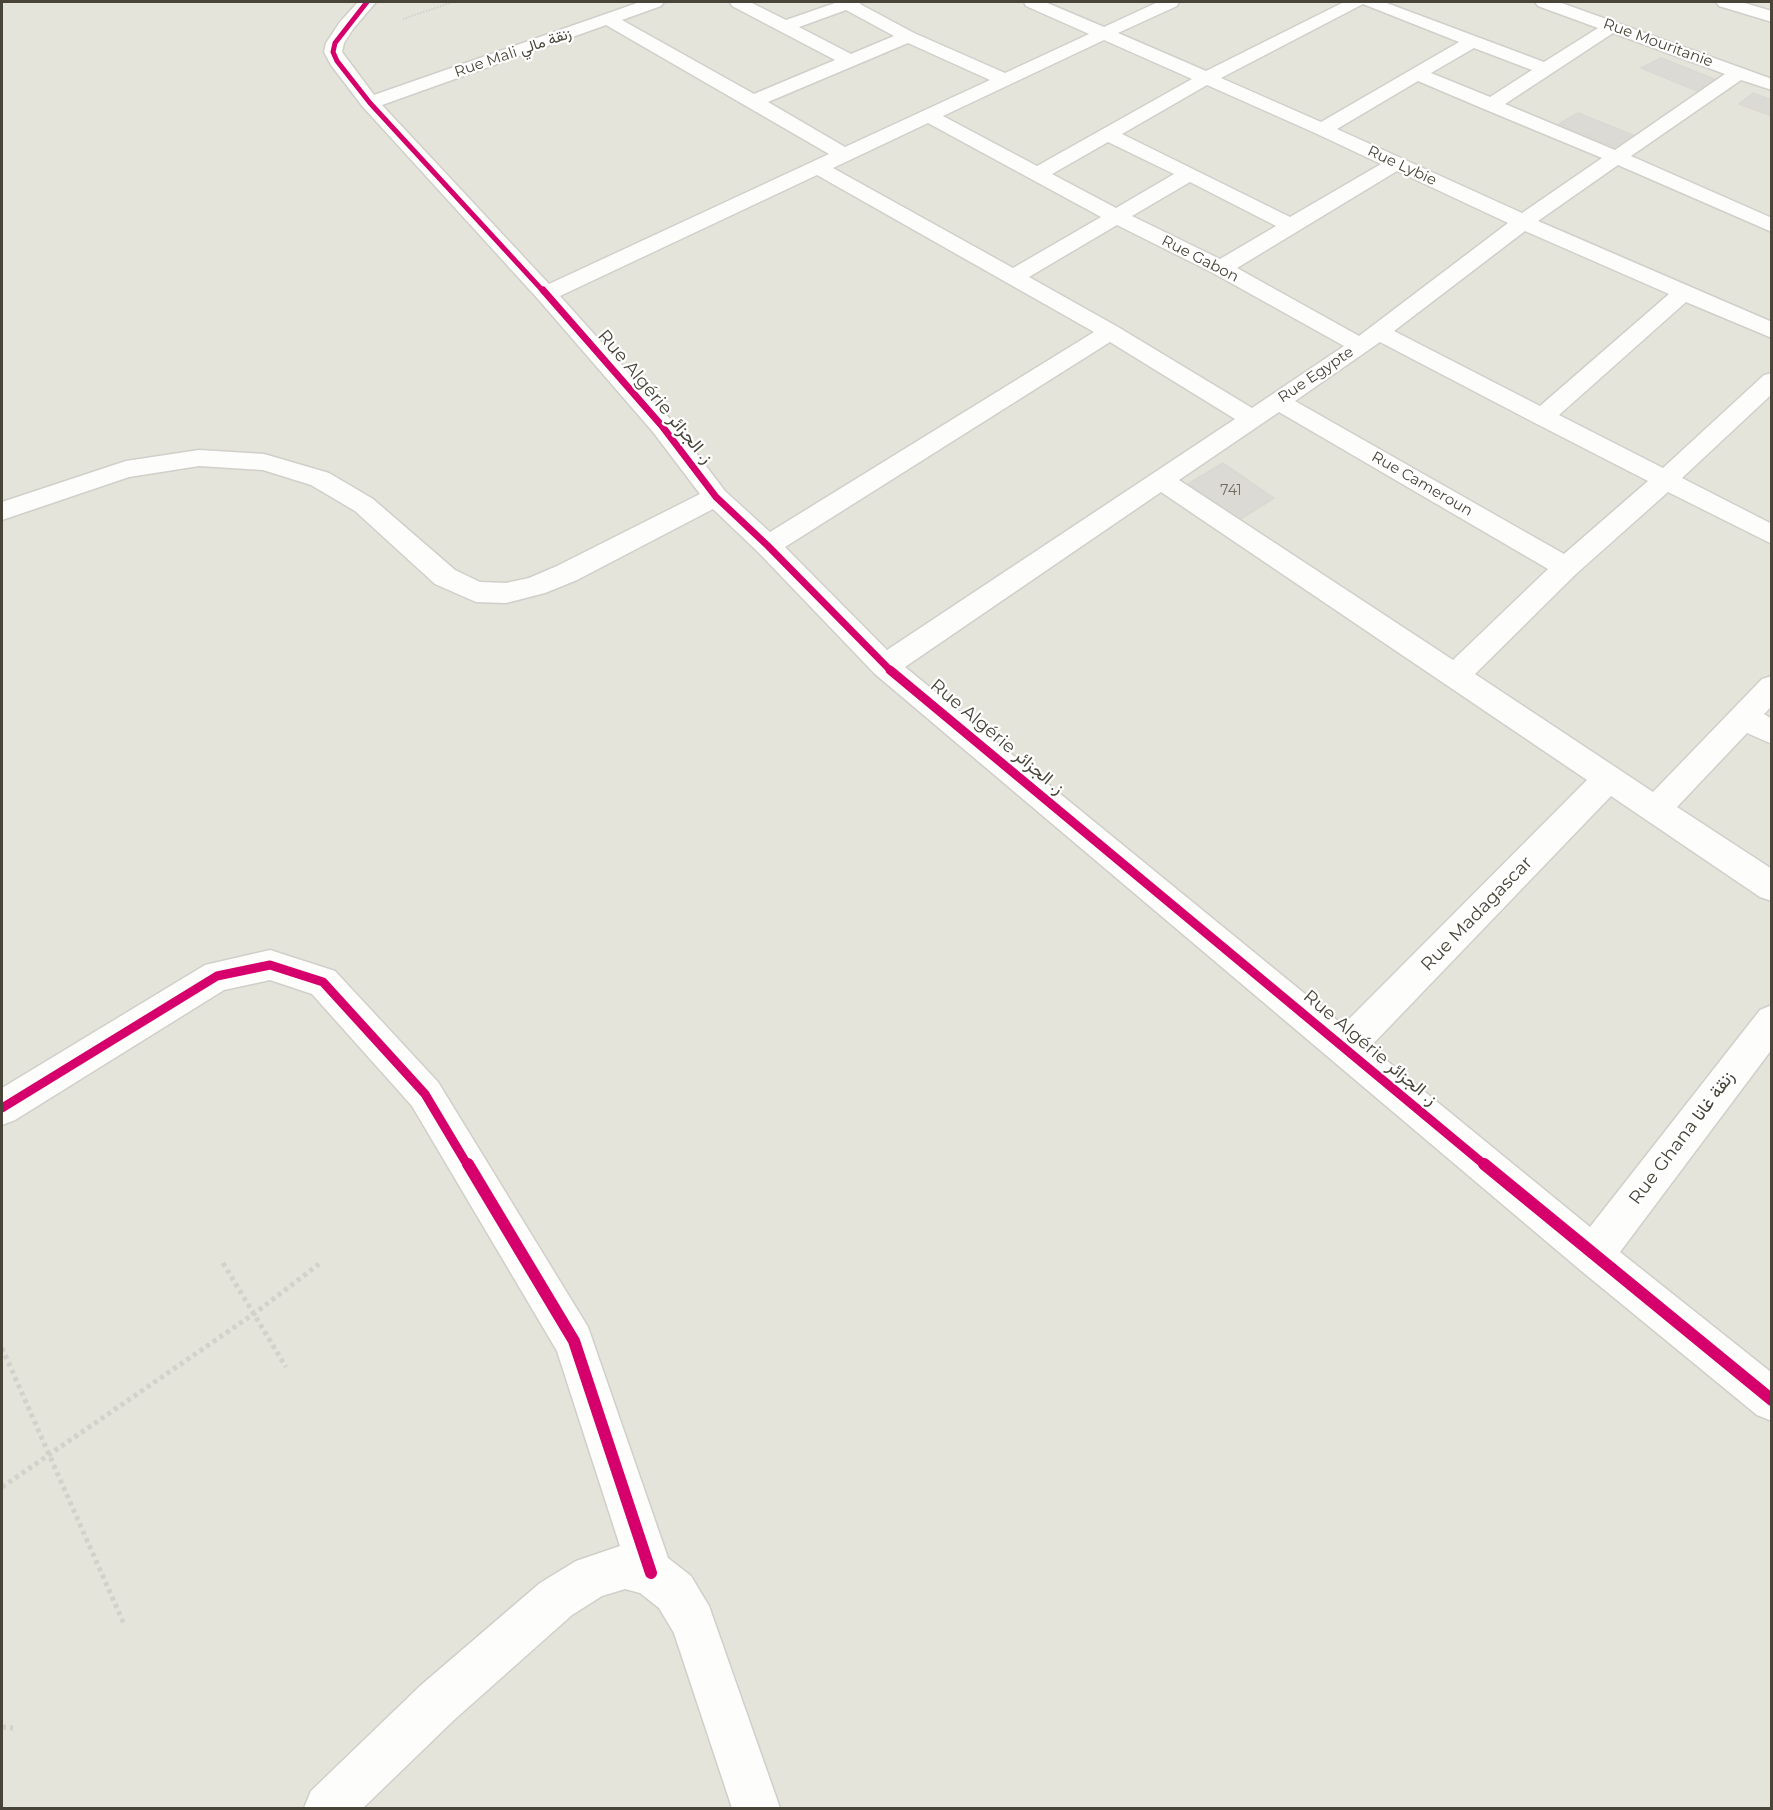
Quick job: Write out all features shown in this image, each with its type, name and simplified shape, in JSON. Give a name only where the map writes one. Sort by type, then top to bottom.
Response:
[{"type":"street","name":"Rue Algérie ز. الجزائر","points":[[367,2],[346,26],[335,43],[333,52],[337,61],[370,104],[546,294],[662,426],[716,497],[768,546],[885,666],[1593,1255],[1772,1400]]},
{"type":"street","name":"Rue Mali زنقة مالي","points":[[370,104],[608,19],[649,2]]},
{"type":"street","points":[[738,2],[850,61]]},
{"type":"street","name":"Rue Lybie","points":[[1032,2],[1322,129],[1523,222],[1772,330]]},
{"type":"street","points":[[546,294],[1171,2]]},
{"type":"street","points":[[1039,173],[1207,78],[1356,2]]},
{"type":"street","points":[[1370,2],[1546,69]]},
{"type":"street","name":"Rue Mouritanie","points":[[1544,2],[1769,82]]},
{"type":"street","points":[[1725,2],[1771,16]]},
{"type":"street","points":[[784,27],[850,3],[908,37],[1006,80]]},
{"type":"street","points":[[608,19],[844,155]]},
{"type":"street","points":[[1491,105],[1612,26]]},
{"type":"street","points":[[753,101],[908,37]]},
{"type":"street","points":[[1322,129],[1473,41]]},
{"type":"street","name":"Rue Egypte","points":[[885,666],[1369,339],[1523,222],[1739,73]]},
{"type":"street","points":[[1418,74],[1769,222]]},
{"type":"street","name":"Rue Gabon","points":[[930,116],[1118,217],[1369,339],[1542,417],[1772,535]]},
{"type":"street","points":[[1107,134],[1291,226]]},
{"type":"street","points":[[1221,268],[1396,163]]},
{"type":"street","points":[[817,167],[1110,332],[1253,419]]},
{"type":"street","points":[[1014,277],[1189,174]]},
{"type":"street","points":[[1542,417],[1685,291]]},
{"type":"street","points":[[768,546],[1110,332]]},
{"type":"street","points":[[1455,676],[1566,567],[1664,481],[1772,380]]},
{"type":"street","name":"Rue Cameroun","points":[[1278,401],[1566,567]]},
{"type":"street","points":[[2,511],[126,469],[199,458],[264,462],[320,479],[364,505],[444,577],[476,592],[506,593],[535,586],[567,573],[716,497]]},
{"type":"street","points":[[1161,480],[1772,887]]},
{"type":"street","points":[[1656,810],[1772,687]]},
{"type":"street","points":[[1745,718],[1772,733]]},
{"type":"street","name":"Rue Madagascar","points":[[1345,1048],[1608,779]]},
{"type":"street","points":[[2,1108],[217,976],[270,965],[323,981],[425,1094],[574,1341],[651,1573]]},
{"type":"street","name":"Rue Ghana زنقة غانا","points":[[1593,1255],[1772,1021]]},
{"type":"street","points":[[328,1809],[437,1704],[556,1599],[592,1576],[625,1567],[651,1573],[675,1592],[693,1622],[756,1809]]},
{"type":"path","points":[[223,1263],[286,1367]]},
{"type":"path","points":[[2,1487],[255,1313],[319,1264]]},
{"type":"path","points":[[2,1348],[124,1624]]},
{"type":"path","points":[[2,1727],[13,1728]]},
{"type":"shaded area","points":[[2,2],[1771,2],[1771,1808],[2,1808]]},
{"type":"building","points":[[1661,58],[1719,81],[1700,92],[1641,68]]},
{"type":"building","points":[[1753,93],[1772,100],[1772,116],[1739,104]]},
{"type":"building","points":[[1578,113],[1633,135],[1615,147],[1559,124]]},
{"type":"building","points":[[1223,463],[1274,498],[1239,520],[1188,484]]},
{"type":"cycle path","points":[[367,2],[335,43],[333,52],[337,61],[370,103],[546,294],[662,426],[716,497],[768,546],[885,666],[1593,1255],[1772,1400]]},
{"type":"cycle path","points":[[2,1108],[217,976],[270,965],[323,982],[425,1094],[574,1341],[651,1573]]}]
